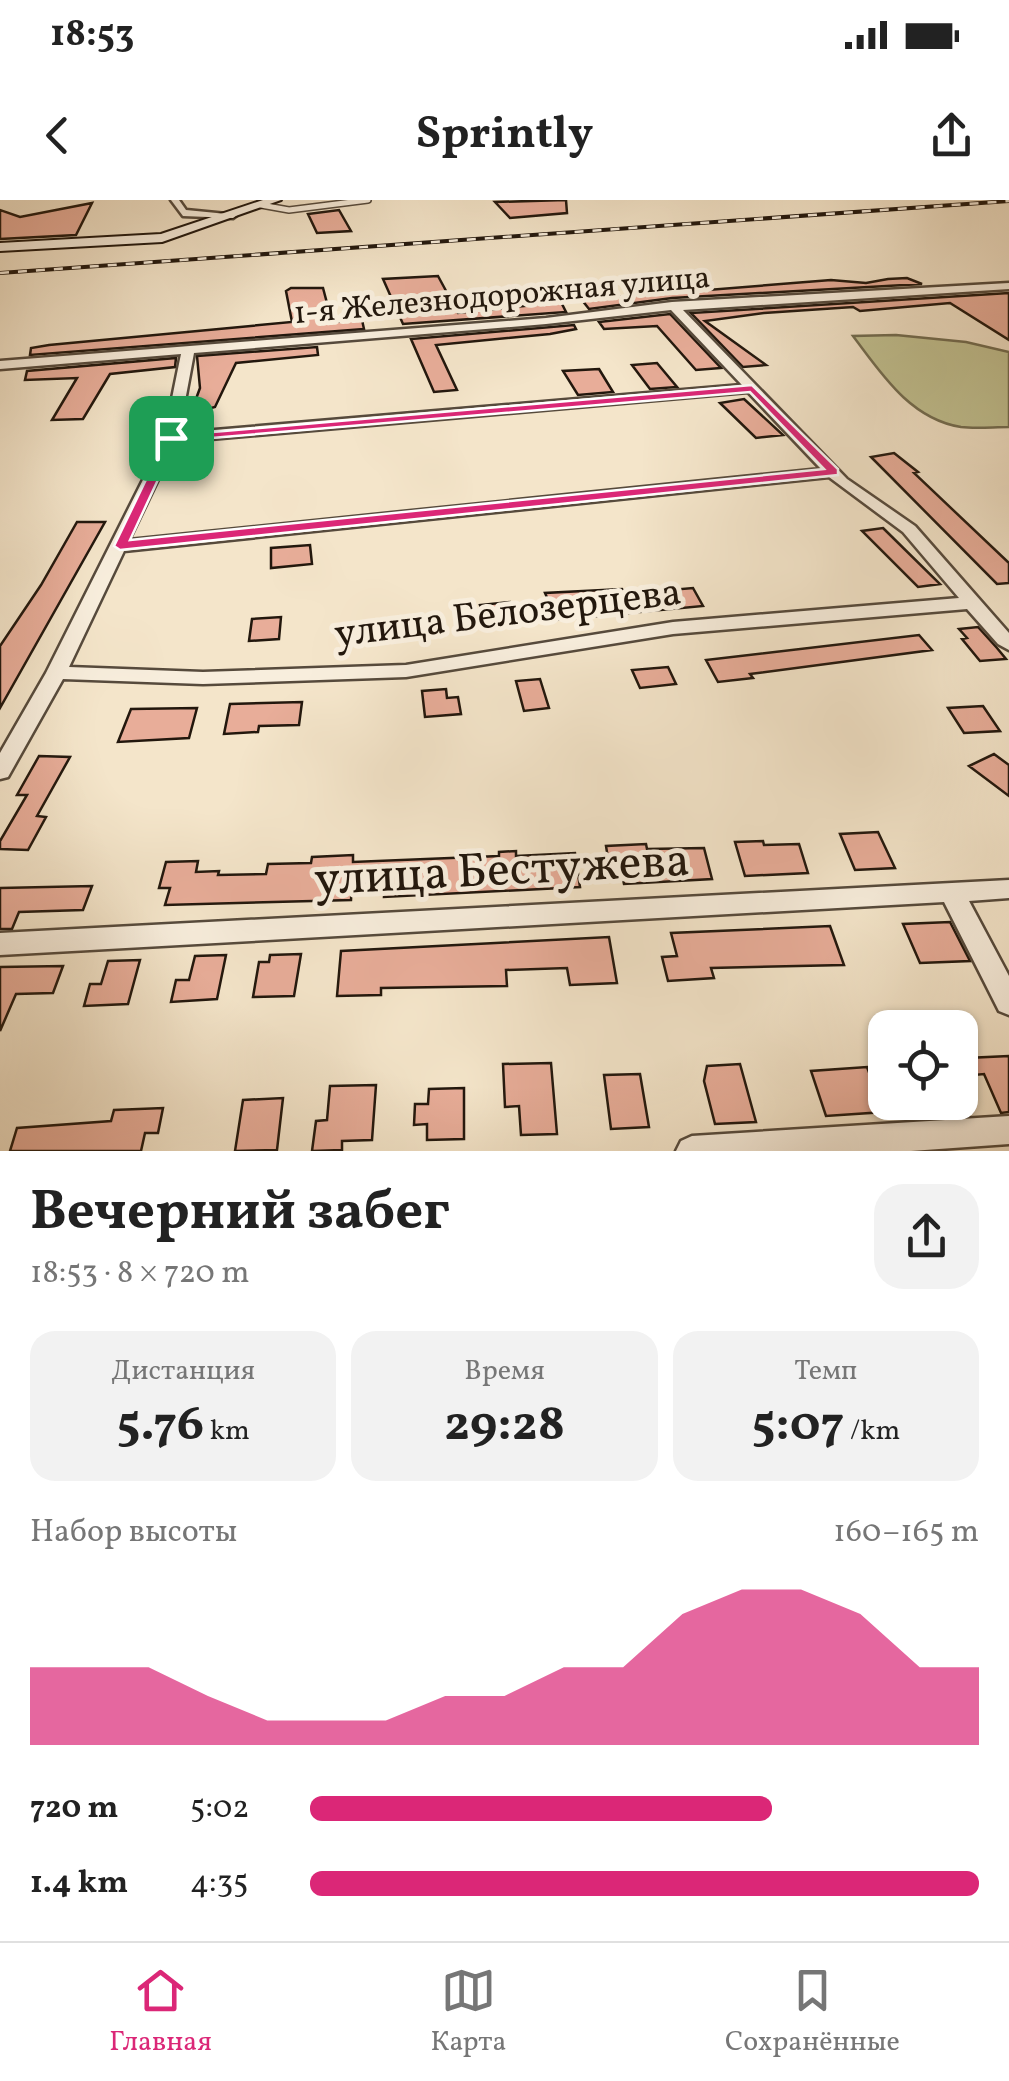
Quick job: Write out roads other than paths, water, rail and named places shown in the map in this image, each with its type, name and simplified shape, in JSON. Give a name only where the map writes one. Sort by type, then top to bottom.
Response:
[{"type":"main road","points":[[0,247],[162,238],[276,200]]},
{"type":"street","points":[[175,200],[183,212],[233,215]]},
{"type":"street","name":"1-я Железнодорожная улица","points":[[0,365],[674,307],[1009,286]]},
{"type":"street","points":[[674,307],[834,472],[866,502],[909,529],[965,593],[968,603],[988,618],[1009,644]]},
{"type":"street","points":[[0,772],[56,672],[171,438],[188,351]]},
{"type":"street","points":[[171,438],[752,388]]},
{"type":"street","points":[[120,546],[834,472]]},
{"type":"street","name":"улица Белозерцева","points":[[56,672],[203,678],[406,671],[673,628],[968,603]]},
{"type":"street","name":"улица Бестужева","points":[[0,944],[1009,889]]},
{"type":"street","points":[[952,892],[1009,1003]]},
{"type":"street","points":[[692,1151],[1009,1130]]},
{"type":"lane","points":[[261,205],[290,210],[368,200]]},
{"type":"railway","points":[[0,273],[1009,201]]}]
